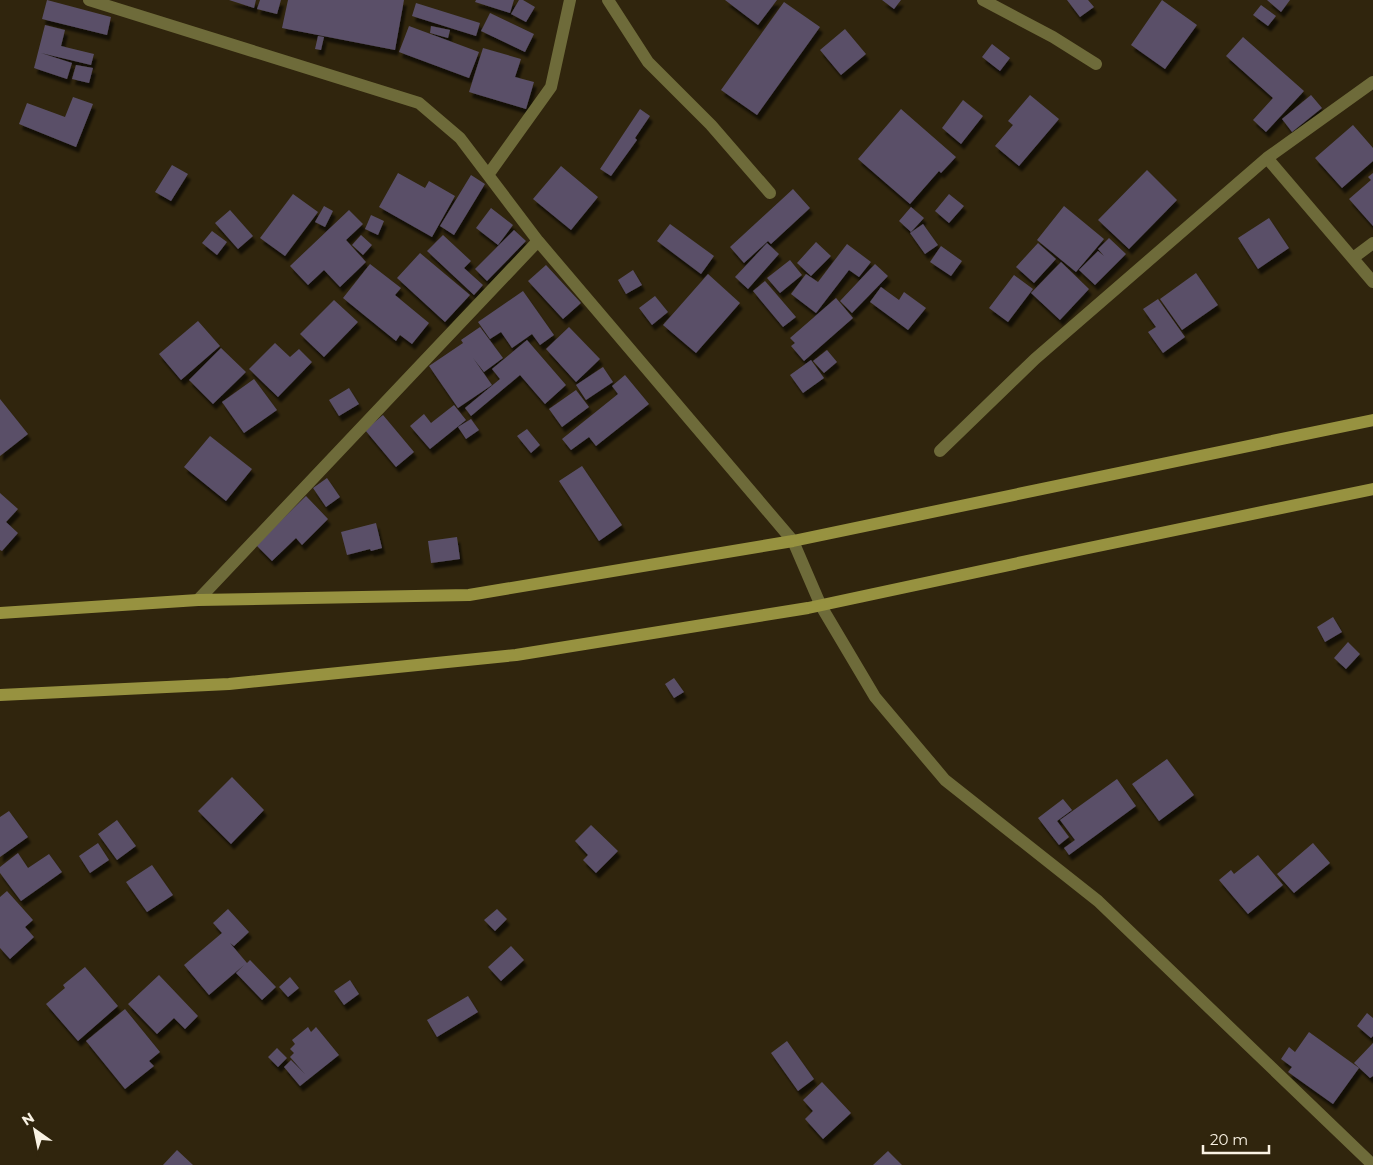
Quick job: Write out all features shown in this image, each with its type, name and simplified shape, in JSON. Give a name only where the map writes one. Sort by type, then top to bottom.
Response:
[{"type":"street","points":[[89,0],[419,103],[460,138],[538,240],[793,541],[821,606],[875,697],[945,780],[1098,902],[1373,1165]]},
{"type":"street","points":[[488,175],[552,87],[570,0]]},
{"type":"street","points":[[608,0],[648,62],[711,125],[770,193]]},
{"type":"street","points":[[983,0],[1053,37],[1096,64]]},
{"type":"street","points":[[940,451],[1035,359],[1267,158],[1373,82]]},
{"type":"street","points":[[1267,158],[1373,282]]},
{"type":"street","points":[[198,600],[538,240]]},
{"type":"street","points":[[1353,258],[1373,243]]},
{"type":"street","points":[[0,613],[198,600],[469,595],[793,541],[1373,420]]},
{"type":"street","points":[[0,695],[229,684],[506,656],[821,606],[1373,489]]},
{"type":"building","points":[[47,0],[111,17],[107,35],[42,19]]},
{"type":"building","points":[[229,0],[256,0],[254,8]]},
{"type":"building","points":[[260,0],[281,0],[277,14],[257,9]]},
{"type":"building","points":[[288,0],[404,0],[395,50],[282,28]]},
{"type":"building","points":[[476,0],[514,0],[510,13],[475,2]]},
{"type":"building","points":[[519,0],[523,0],[535,7],[526,22],[511,14]]},
{"type":"building","points":[[725,0],[777,0],[758,25]]},
{"type":"building","points":[[882,0],[901,0],[894,9]]},
{"type":"building","points":[[1067,0],[1088,0],[1094,7],[1080,17]]},
{"type":"building","points":[[1162,0],[1197,25],[1165,69],[1131,45]]},
{"type":"building","points":[[1267,0],[1290,0],[1281,12]]},
{"type":"building","points":[[784,2],[820,27],[757,115],[721,90]]},
{"type":"building","points":[[416,3],[480,23],[476,36],[412,16]]},
{"type":"building","points":[[1261,5],[1276,16],[1268,26],[1253,15]]},
{"type":"building","points":[[490,13],[534,34],[525,52],[481,31]]},
{"type":"building","points":[[45,25],[65,30],[61,46],[94,54],[91,65],[41,53],[72,63],[67,79],[34,68]]},
{"type":"building","points":[[409,26],[479,52],[469,78],[399,52]]},
{"type":"building","points":[[431,26],[450,30],[448,38],[430,33]]},
{"type":"building","points":[[845,29],[866,54],[841,75],[820,50]]},
{"type":"building","points":[[318,36],[324,37],[321,50],[315,49]]},
{"type":"building","points":[[1243,37],[1304,91],[1266,132],[1253,120],[1273,98],[1226,56]]},
{"type":"building","points":[[992,44],[1010,58],[1000,71],[982,57]]},
{"type":"building","points":[[483,48],[521,59],[515,77],[534,82],[526,109],[469,92]]},
{"type":"building","points":[[76,65],[93,68],[89,83],[72,79]]},
{"type":"building","points":[[1030,95],[1059,119],[1019,166],[995,146],[1013,125],[1008,121]]},
{"type":"building","points":[[1311,95],[1322,108],[1292,132],[1282,119]]},
{"type":"building","points":[[73,97],[93,104],[76,147],[19,124],[27,103],[65,117]]},
{"type":"building","points":[[963,100],[983,116],[961,144],[942,128]]},
{"type":"building","points":[[640,109],[650,116],[635,138],[637,140],[611,176],[600,169]]},
{"type":"building","points":[[901,109],[956,157],[941,173],[939,171],[910,204],[858,159]]},
{"type":"building","points":[[1353,125],[1373,148],[1373,161],[1342,188],[1315,158]]},
{"type":"building","points":[[172,165],[188,174],[171,201],[155,192]]},
{"type":"building","points":[[561,166],[598,197],[571,230],[533,199]]},
{"type":"building","points":[[1147,170],[1177,200],[1129,249],[1098,220]]},
{"type":"building","points":[[398,173],[425,188],[429,181],[455,196],[432,237],[379,207]]},
{"type":"building","points":[[1373,173],[1373,226],[1349,199],[1371,180],[1368,177]]},
{"type":"building","points":[[471,175],[485,184],[454,235],[440,226]]},
{"type":"building","points":[[793,189],[810,208],[771,244],[768,241],[744,263],[730,247]]},
{"type":"building","points":[[293,194],[318,212],[285,256],[260,238]]},
{"type":"building","points":[[949,194],[964,206],[949,223],[935,211]]},
{"type":"building","points":[[324,206],[333,211],[325,227],[315,222]]},
{"type":"building","points":[[1064,206],[1104,239],[1076,272],[1037,240]]},
{"type":"building","points":[[911,207],[924,218],[911,232],[899,221]]},
{"type":"building","points":[[491,208],[513,225],[498,245],[476,228]]},
{"type":"building","points":[[230,210],[253,236],[238,249],[215,223]]},
{"type":"building","points":[[349,210],[363,224],[346,240],[366,262],[340,287],[324,270],[308,285],[290,266]]},
{"type":"building","points":[[371,215],[384,221],[378,235],[365,229]]},
{"type":"building","points":[[1269,218],[1289,248],[1258,269],[1238,238]]},
{"type":"building","points":[[670,224],[714,256],[701,274],[657,241]]},
{"type":"building","points":[[923,224],[938,245],[925,254],[910,233]]},
{"type":"building","points":[[514,230],[526,241],[487,281],[475,269]]},
{"type":"building","points":[[212,231],[227,242],[217,255],[202,243]]},
{"type":"building","points":[[361,235],[372,245],[363,255],[352,245]]},
{"type":"building","points":[[443,235],[471,261],[464,268],[483,285],[474,295],[427,251]]},
{"type":"building","points":[[1109,238],[1126,254],[1095,285],[1079,270],[1098,251],[1104,256],[1098,249]]},
{"type":"building","points":[[816,242],[831,256],[811,276],[797,263]]},
{"type":"building","points":[[767,243],[779,254],[748,289],[735,277]]},
{"type":"building","points":[[1038,243],[1056,259],[1034,283],[1016,267]]},
{"type":"building","points":[[847,244],[871,262],[859,277],[849,270],[816,313],[791,294],[806,274],[818,282]]},
{"type":"building","points":[[941,246],[962,261],[951,276],[930,262]]},
{"type":"building","points":[[420,253],[470,295],[445,322],[397,278]]},
{"type":"building","points":[[790,260],[802,275],[780,293],[767,278]]},
{"type":"building","points":[[1061,262],[1089,289],[1060,320],[1031,293]]},
{"type":"building","points":[[370,264],[401,288],[395,295],[429,323],[412,344],[400,335],[396,341],[343,298]]},
{"type":"building","points":[[875,264],[888,276],[852,313],[840,301]]},
{"type":"building","points":[[546,265],[581,303],[563,319],[528,281]]},
{"type":"building","points":[[633,270],[642,285],[626,294],[618,280]]},
{"type":"building","points":[[1196,273],[1218,305],[1182,330],[1160,299]]},
{"type":"building","points":[[708,274],[740,303],[696,353],[663,325]]},
{"type":"building","points":[[1014,275],[1033,289],[1008,322],[989,308]]},
{"type":"building","points":[[765,281],[796,317],[783,327],[753,291]]},
{"type":"building","points":[[881,287],[899,300],[904,292],[926,308],[908,330],[870,302]]},
{"type":"building","points":[[523,291],[554,335],[540,345],[532,334],[512,348],[501,332],[490,339],[478,322]]},
{"type":"building","points":[[655,296],[668,312],[652,325],[639,308]]},
{"type":"building","points":[[836,298],[853,318],[804,361],[791,346],[795,343],[790,338]]},
{"type":"building","points":[[1158,299],[1185,337],[1163,353],[1148,332],[1156,327],[1143,309]]},
{"type":"building","points":[[334,300],[358,322],[324,357],[300,334]]},
{"type":"building","points":[[198,321],[220,346],[181,380],[159,354]]},
{"type":"building","points":[[480,327],[503,358],[484,372],[473,358],[492,385],[458,408],[429,366],[463,343],[461,340]]},
{"type":"building","points":[[569,327],[600,359],[576,382],[546,349]]},
{"type":"building","points":[[527,340],[566,385],[545,404],[520,375],[471,416],[465,408],[500,379],[492,369]]},
{"type":"building","points":[[275,343],[290,357],[299,349],[312,362],[278,397],[249,369]]},
{"type":"building","points":[[221,348],[246,372],[213,404],[189,380]]},
{"type":"building","points":[[827,350],[837,362],[824,373],[813,361]]},
{"type":"building","points":[[811,360],[824,378],[803,393],[790,375]]},
{"type":"building","points":[[603,367],[613,382],[586,400],[576,385]]},
{"type":"building","points":[[625,375],[649,404],[596,446],[589,437],[571,450],[562,439],[618,394],[612,386]]},
{"type":"building","points":[[254,379],[277,410],[244,433],[222,402]]},
{"type":"building","points":[[349,388],[359,404],[339,416],[329,400]]},
{"type":"building","points":[[576,390],[589,407],[562,427],[549,409]]},
{"type":"building","points":[[0,399],[28,434],[0,456]]},
{"type":"building","points":[[454,405],[466,420],[430,449],[410,426],[424,414],[431,423]]},
{"type":"building","points":[[383,415],[414,452],[396,467],[365,430]]},
{"type":"building","points":[[471,419],[479,430],[466,439],[458,427]]},
{"type":"building","points":[[527,429],[540,445],[531,453],[517,436]]},
{"type":"building","points":[[210,436],[252,469],[226,501],[184,467]]},
{"type":"building","points":[[582,466],[622,525],[599,541],[559,481]]},
{"type":"building","points":[[327,478],[340,497],[326,507],[313,488]]},
{"type":"building","points":[[0,493],[18,509],[6,522],[18,533],[2,551],[0,550]]},
{"type":"building","points":[[306,496],[328,519],[302,545],[296,538],[272,561],[256,545]]},
{"type":"building","points":[[376,523],[382,548],[347,555],[341,532]]},
{"type":"building","points":[[457,537],[460,559],[431,563],[428,541]]},
{"type":"building","points":[[1333,617],[1342,632],[1325,642],[1317,627]]},
{"type":"building","points":[[1348,642],[1360,654],[1346,669],[1334,658]]},
{"type":"building","points":[[674,678],[684,692],[674,698],[665,684]]},
{"type":"building","points":[[1167,759],[1194,795],[1159,821],[1132,784]]},
{"type":"building","points":[[232,777],[264,810],[231,844],[198,811]]},
{"type":"building","points":[[1117,779],[1136,806],[1069,855],[1064,848],[1075,840],[1060,820]]},
{"type":"building","points":[[1063,799],[1072,810],[1057,821],[1069,837],[1059,845],[1038,818]]},
{"type":"building","points":[[9,811],[28,837],[0,857],[0,817]]},
{"type":"building","points":[[117,820],[136,846],[117,860],[98,834]]},
{"type":"building","points":[[591,825],[618,851],[596,873],[583,860],[588,855],[575,841]]},
{"type":"building","points":[[98,843],[109,860],[90,873],[79,856]]},
{"type":"building","points":[[1313,843],[1330,863],[1294,893],[1277,874]]},
{"type":"building","points":[[18,853],[28,868],[49,854],[62,872],[21,901],[0,873],[0,867]]},
{"type":"building","points":[[1258,855],[1283,885],[1248,914],[1219,880],[1231,870],[1234,874]]},
{"type":"building","points":[[152,865],[173,895],[147,912],[126,882]]},
{"type":"building","points":[[7,891],[33,920],[25,927],[34,937],[10,959],[0,948],[0,897]]},
{"type":"building","points":[[228,909],[249,932],[234,946],[230,943],[247,963],[250,960],[276,987],[262,1000],[236,973],[244,965],[209,995],[184,965],[222,933],[213,923]]},
{"type":"building","points":[[497,909],[507,919],[495,931],[484,920]]},
{"type":"building","points":[[511,946],[524,960],[501,981],[488,967]]},
{"type":"building","points":[[85,967],[118,1006],[78,1041],[46,1004],[65,988],[63,985]]},
{"type":"building","points":[[159,975],[198,1016],[185,1029],[174,1018],[157,1034],[128,1004]]},
{"type":"building","points":[[290,977],[299,988],[288,997],[279,987]]},
{"type":"building","points":[[350,980],[359,994],[344,1005],[334,991]]},
{"type":"building","points":[[468,996],[478,1012],[437,1037],[427,1020]]},
{"type":"building","points":[[125,1009],[160,1052],[149,1061],[154,1066],[125,1089],[86,1041]]},
{"type":"building","points":[[1367,1013],[1373,1018],[1373,1036],[1371,1038],[1357,1026]]},
{"type":"building","points":[[308,1027],[311,1032],[316,1027],[339,1055],[300,1086],[284,1067],[291,1060],[305,1074],[290,1057],[294,1053],[290,1049],[295,1044],[292,1040]]},
{"type":"building","points":[[1309,1032],[1359,1068],[1333,1104],[1288,1072],[1292,1067],[1281,1059],[1289,1047],[1295,1052]]},
{"type":"building","points":[[787,1041],[814,1079],[798,1091],[771,1053]]},
{"type":"building","points":[[1373,1043],[1373,1076],[1370,1078],[1354,1063]]},
{"type":"building","points":[[277,1048],[287,1058],[278,1067],[268,1057]]},
{"type":"building","points":[[822,1082],[851,1113],[823,1139],[805,1119],[813,1111],[803,1100]]},
{"type":"building","points":[[177,1150],[193,1165],[163,1165]]},
{"type":"building","points":[[888,1151],[902,1165],[873,1165]]}]
